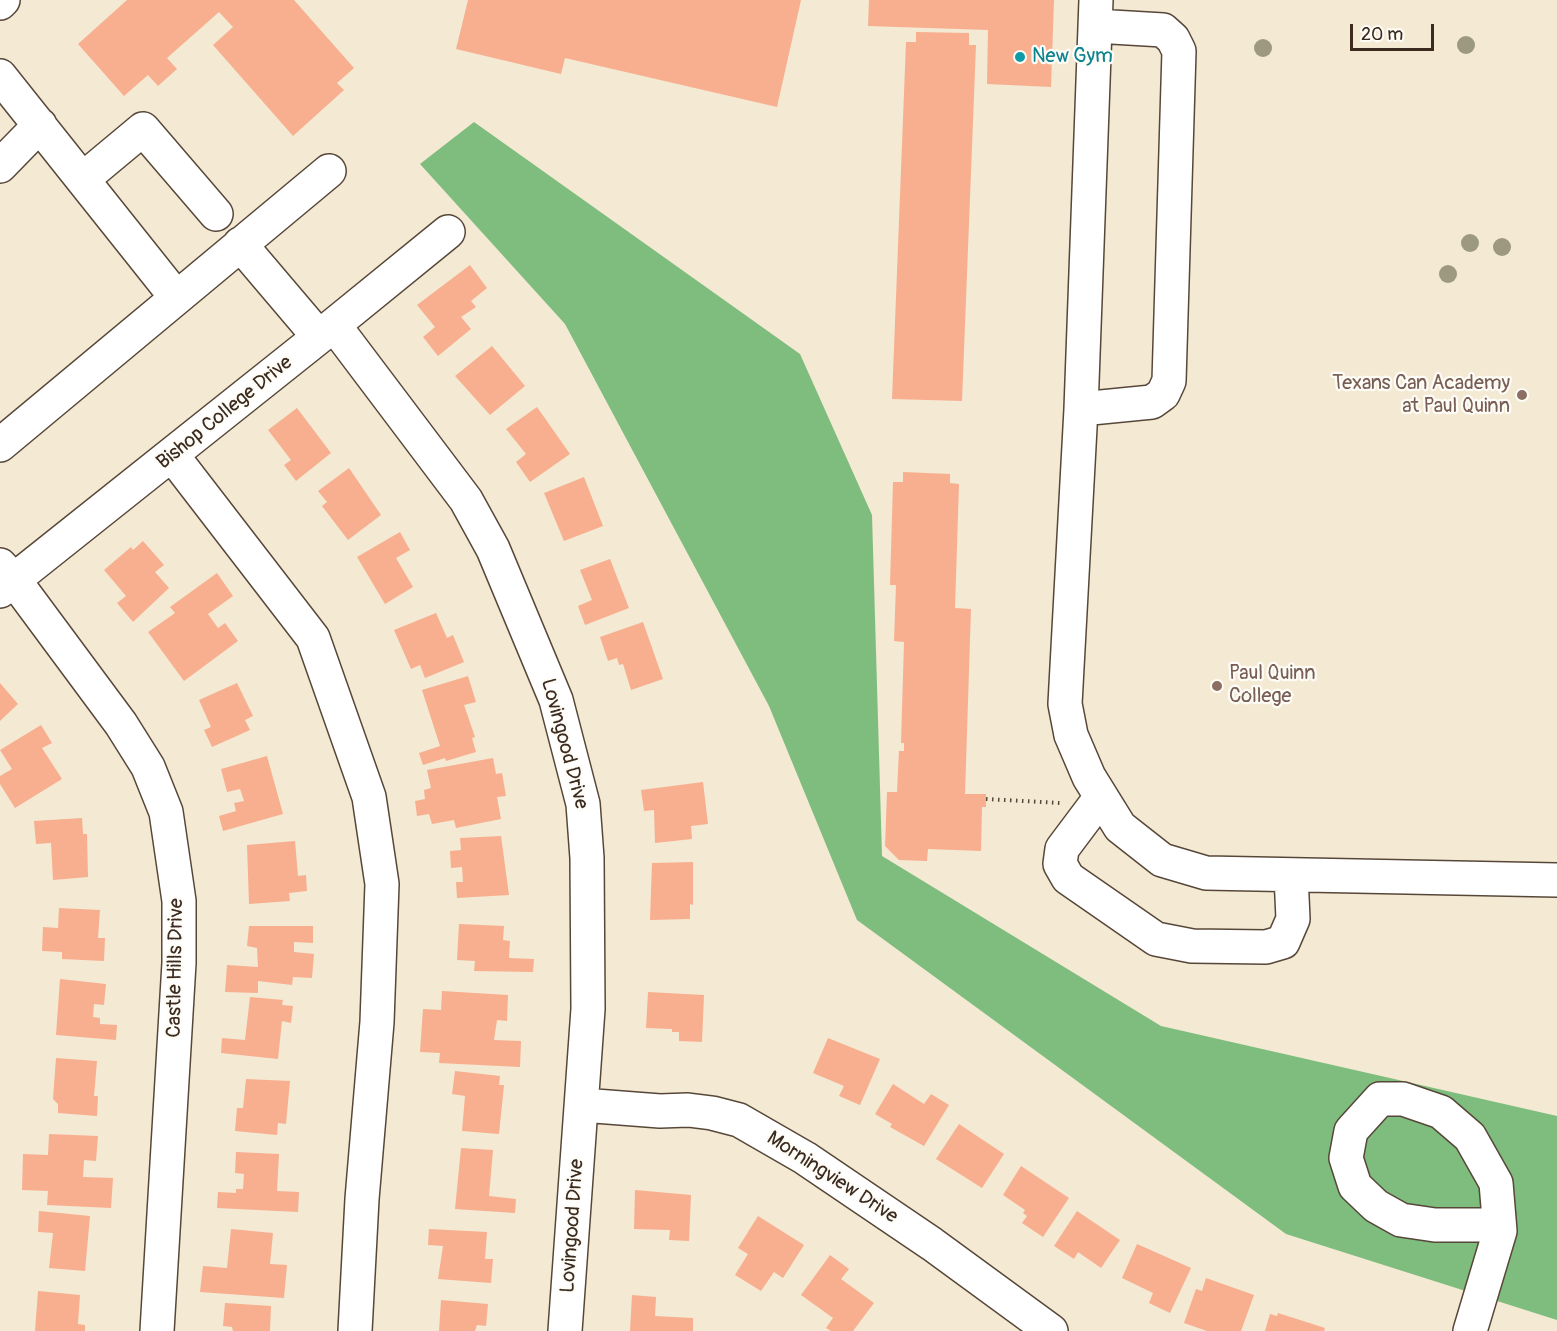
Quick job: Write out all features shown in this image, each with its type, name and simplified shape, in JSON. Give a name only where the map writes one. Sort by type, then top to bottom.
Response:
[{"type":"street","points":[[1081,409],[1152,402],[1163,394],[1169,381],[1179,51],[1173,39],[1163,30],[1096,13],[1081,409],[1065,704],[1071,735],[1089,777],[1120,827],[1162,860],[1206,873],[1557,880]]},
{"type":"street","points":[[0,76],[176,297]]},
{"type":"street","points":[[0,166],[40,125]]},
{"type":"street","points":[[83,179],[144,129],[216,214]]},
{"type":"street","points":[[0,446],[329,171]]},
{"type":"street","name":"Bishop College Drive","points":[[5,579],[172,455],[447,232]]},
{"type":"street","name":"Lovingood Drive","points":[[240,244],[327,331],[466,500],[494,549],[556,700],[583,804],[587,858],[588,1009],[565,1331]]},
{"type":"street","points":[[172,455],[313,638],[369,797],[382,884],[377,1022],[362,1199],[355,1331]]},
{"type":"street","name":"Castle Hills Drive","points":[[5,579],[121,724],[148,767],[166,812],[179,900],[179,963],[157,1331]]},
{"type":"street","points":[[1101,796],[1062,849],[1060,864],[1068,878],[1156,939],[1191,946],[1266,947],[1283,942],[1293,919],[1291,875]]},
{"type":"street","points":[[1470,1331],[1500,1232],[1496,1183],[1470,1137],[1441,1112],[1403,1099],[1380,1099],[1351,1131],[1346,1158],[1355,1186],[1376,1206],[1401,1220],[1436,1225],[1499,1225]]},
{"type":"street","name":"Morningview Drive","points":[[582,1105],[660,1111],[688,1110],[739,1120],[805,1158],[932,1244],[1051,1331]]},
{"type":"path","points":[[986,800],[1055,802],[1067,805]]},
{"type":"green space","points":[[474,122],[800,354],[872,515],[882,856],[1161,1026],[1557,1116],[1557,1320],[1286,1234],[857,920],[769,706],[565,324],[420,164]]},
{"type":"building","points":[[127,0],[294,0],[354,68],[337,83],[344,90],[293,136],[213,45],[233,27],[219,12],[167,58],[177,69],[158,86],[148,75],[124,96],[78,44]]},
{"type":"building","points":[[468,0],[801,0],[777,107],[565,58],[561,74],[456,49]]},
{"type":"building","name":"New Gym","points":[[869,0],[1054,0],[1051,87],[987,84],[988,30],[868,26]]},
{"type":"building","points":[[916,32],[969,33],[969,45],[976,45],[962,401],[892,399],[906,42],[916,42]]},
{"type":"building","points":[[470,265],[487,288],[471,301],[476,307],[461,317],[471,329],[438,356],[423,337],[435,327],[417,305]]},
{"type":"building","points":[[492,346],[525,386],[490,415],[455,376]]},
{"type":"building","points":[[537,407],[570,454],[530,482],[516,462],[526,454],[506,429]]},
{"type":"building","points":[[297,408],[331,453],[296,481],[284,465],[291,460],[268,430]]},
{"type":"building","points":[[349,468],[381,515],[348,540],[322,506],[327,502],[318,491]]},
{"type":"building","points":[[903,472],[950,474],[950,483],[959,484],[955,608],[971,609],[965,794],[986,794],[986,807],[982,807],[981,851],[928,849],[927,861],[899,860],[885,846],[887,792],[897,792],[899,751],[904,751],[904,743],[901,743],[904,642],[894,641],[896,585],[890,585],[893,482],[903,482]]},
{"type":"building","points":[[584,477],[603,526],[564,541],[544,493]]},
{"type":"building","points":[[400,532],[410,550],[396,558],[413,587],[385,604],[357,557]]},
{"type":"building","points":[[143,541],[164,565],[155,572],[169,588],[133,622],[117,603],[126,596],[104,570],[131,547],[133,550]]},
{"type":"building","points":[[610,559],[629,608],[585,625],[578,606],[592,600],[580,570]]},
{"type":"building","points":[[217,573],[233,596],[208,614],[218,628],[225,623],[238,641],[184,681],[148,632],[175,613],[170,607]]},
{"type":"building","points":[[436,613],[447,638],[453,635],[464,662],[425,678],[420,665],[411,669],[394,630]]},
{"type":"building","points":[[643,622],[663,679],[631,690],[623,664],[619,665],[617,658],[608,661],[600,637]]},
{"type":"building","points":[[468,676],[476,702],[464,705],[475,737],[472,738],[476,752],[423,765],[419,753],[440,746],[422,690]]},
{"type":"building","points":[[0,683],[18,704],[0,721]]},
{"type":"building","points":[[237,683],[253,716],[245,720],[250,730],[212,747],[204,730],[211,727],[199,700]]},
{"type":"building","points":[[41,725],[52,743],[42,748],[62,779],[15,808],[0,784],[0,776],[12,769],[0,750]]},
{"type":"building","points":[[267,756],[283,814],[223,831],[219,816],[236,811],[234,803],[244,801],[240,789],[227,792],[221,769]]},
{"type":"building","points":[[493,758],[496,774],[502,773],[506,796],[497,797],[501,819],[456,828],[454,820],[432,824],[429,814],[417,816],[415,801],[425,799],[424,790],[431,788],[427,770]]},
{"type":"building","points":[[703,782],[708,824],[691,826],[692,839],[655,843],[654,810],[644,811],[641,790]]},
{"type":"building","points":[[82,818],[83,834],[87,834],[88,877],[53,880],[51,843],[36,844],[34,821]]},
{"type":"building","points":[[501,836],[509,895],[457,898],[456,882],[463,882],[462,867],[451,868],[450,851],[461,850],[460,838]]},
{"type":"building","points":[[295,841],[298,876],[306,875],[307,891],[289,893],[290,901],[249,904],[247,845]]},
{"type":"building","points":[[693,862],[693,905],[690,904],[690,919],[650,920],[652,863]]},
{"type":"building","points":[[59,908],[100,910],[98,938],[105,938],[104,961],[62,959],[62,952],[42,951],[43,927],[58,928]]},
{"type":"building","points":[[459,924],[504,926],[503,940],[510,941],[509,958],[534,959],[533,972],[474,971],[475,961],[457,960]]},
{"type":"building","points":[[249,926],[313,926],[313,943],[294,942],[294,952],[314,954],[312,978],[293,977],[292,985],[258,981],[258,993],[225,992],[227,965],[258,967],[257,948],[247,946]]},
{"type":"building","points":[[60,979],[106,984],[104,1005],[94,1004],[93,1017],[100,1018],[100,1024],[117,1025],[116,1040],[56,1035]]},
{"type":"building","points":[[442,991],[508,995],[507,1021],[497,1020],[494,1040],[521,1041],[520,1067],[439,1063],[440,1053],[420,1052],[423,1009],[441,1010]]},
{"type":"building","points":[[648,992],[704,995],[702,1042],[679,1041],[679,1032],[672,1032],[672,1029],[646,1028]]},
{"type":"building","points":[[250,997],[283,1000],[282,1005],[293,1006],[291,1023],[282,1021],[278,1059],[221,1053],[222,1038],[245,1040]]},
{"type":"building","points":[[828,1038],[880,1059],[860,1105],[839,1096],[844,1086],[813,1073]]},
{"type":"building","points":[[56,1058],[97,1061],[94,1096],[98,1096],[97,1116],[58,1113],[58,1104],[53,1099]]},
{"type":"building","points":[[455,1071],[500,1076],[499,1085],[504,1085],[499,1134],[462,1131],[465,1096],[452,1094]]},
{"type":"building","points":[[246,1079],[290,1081],[286,1124],[278,1123],[277,1135],[235,1131],[237,1108],[243,1108]]},
{"type":"building","points":[[893,1084],[924,1104],[931,1094],[949,1105],[924,1146],[890,1127],[892,1124],[875,1114]]},
{"type":"building","points":[[959,1124],[1004,1154],[982,1188],[936,1159]]},
{"type":"building","points":[[49,1134],[98,1136],[96,1161],[84,1160],[83,1177],[113,1178],[111,1208],[47,1205],[48,1191],[22,1190],[23,1154],[48,1155]]},
{"type":"building","points":[[461,1148],[493,1150],[489,1196],[516,1199],[515,1213],[455,1209]]},
{"type":"building","points":[[236,1152],[279,1154],[277,1191],[299,1192],[298,1212],[217,1208],[218,1192],[236,1193],[236,1189],[243,1189],[244,1174],[235,1173]]},
{"type":"building","points":[[1021,1166],[1069,1198],[1043,1237],[1022,1223],[1027,1216],[1023,1213],[1025,1210],[1003,1195]]},
{"type":"building","points":[[635,1190],[691,1195],[689,1241],[669,1240],[670,1230],[634,1229]]},
{"type":"building","points":[[39,1211],[90,1216],[85,1271],[49,1268],[53,1233],[38,1232]]},
{"type":"building","points":[[1077,1211],[1120,1240],[1101,1268],[1078,1252],[1074,1259],[1054,1246]]},
{"type":"building","points":[[758,1216],[804,1245],[783,1278],[774,1272],[761,1291],[735,1275],[748,1254],[738,1248]]},
{"type":"building","points":[[231,1229],[273,1233],[270,1264],[287,1265],[284,1298],[200,1292],[203,1266],[227,1268]]},
{"type":"building","points":[[429,1229],[487,1232],[485,1259],[493,1259],[491,1283],[438,1279],[443,1246],[428,1245]]},
{"type":"building","points":[[1137,1244],[1191,1268],[1170,1313],[1149,1303],[1153,1293],[1122,1278]]},
{"type":"building","points":[[830,1255],[849,1269],[841,1279],[874,1303],[853,1331],[831,1331],[826,1328],[833,1318],[801,1295]]},
{"type":"building","points":[[1206,1278],[1254,1295],[1241,1331],[1207,1331],[1184,1323],[1196,1289],[1202,1291]]},
{"type":"building","points":[[38,1291],[80,1295],[78,1324],[85,1325],[85,1331],[35,1331]]},
{"type":"building","points":[[632,1295],[656,1297],[655,1316],[693,1318],[693,1331],[630,1331]]},
{"type":"building","points":[[441,1300],[488,1304],[486,1326],[477,1325],[475,1331],[439,1331]]},
{"type":"building","points":[[225,1303],[271,1306],[270,1331],[233,1331],[232,1327],[223,1326]]},
{"type":"building","points":[[1278,1313],[1325,1328],[1324,1331],[1265,1331],[1270,1314],[1277,1316]]},
{"type":"place","name":"New Gym","points":[[1020,57]]},
{"type":"place","name":"Texans Can Academy at Paul Quinn","points":[[1522,395]]},
{"type":"place","name":"Paul Quinn College","points":[[1217,686]]}]
